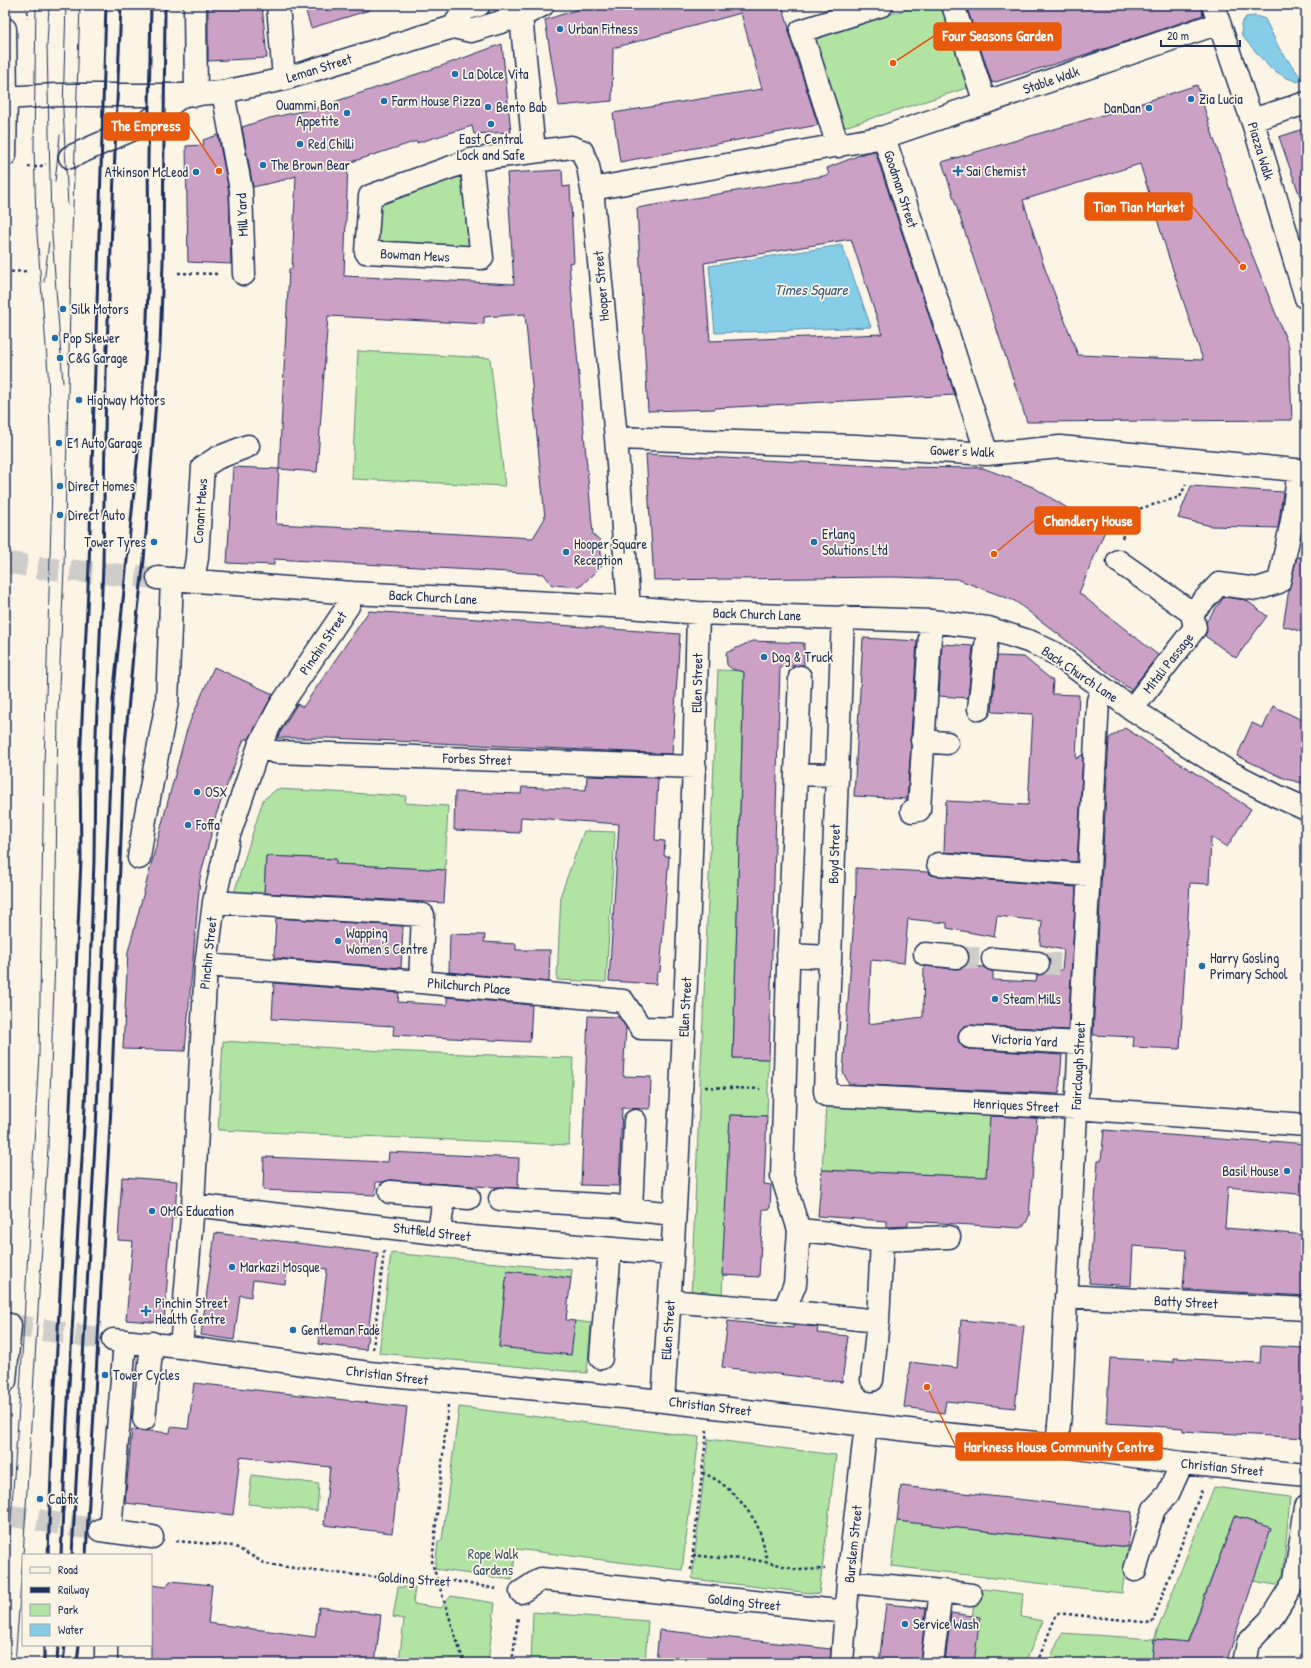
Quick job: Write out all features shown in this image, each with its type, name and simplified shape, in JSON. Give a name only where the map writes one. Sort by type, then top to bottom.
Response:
[{"type":"street","points":[[70,157],[145,124],[189,95],[196,5]]},
{"type":"street","points":[[278,5],[284,79]]},
{"type":"street","points":[[453,27],[465,9],[479,5]]},
{"type":"street","name":"Leman Street","points":[[6,98],[56,95],[189,95],[223,92],[284,79],[453,27],[471,31],[521,16],[543,5]]},
{"type":"street","points":[[838,146],[800,31],[882,5]]},
{"type":"street","points":[[953,5],[985,103]]},
{"type":"street","name":"Stable Walk","points":[[884,137],[985,103],[1216,14]]},
{"type":"street","name":"Piazza Walk","points":[[1216,14],[1252,120],[1306,298]]},
{"type":"street","points":[[521,16],[534,144]]},
{"type":"street","points":[[5,29],[5,155]]},
{"type":"street","name":"Mill Yard","points":[[223,92],[241,190],[244,274]]},
{"type":"street","points":[[1252,120],[1306,103]]},
{"type":"street","name":"Goodman Street","points":[[592,190],[884,137],[987,454]]},
{"type":"street","name":"Bowman Mews","points":[[464,154],[482,258],[366,252],[370,196],[464,154],[534,144]]},
{"type":"street","name":"Hooper Street","points":[[534,144],[571,147],[582,151],[588,166],[592,190],[616,438],[629,607]]},
{"type":"street","name":"Gower's Walk","points":[[616,438],[856,446],[987,454],[1060,447],[1302,470]]},
{"type":"street","name":"Conant Mews","points":[[175,579],[198,558],[203,467],[217,458],[248,446]]},
{"type":"street","name":"Mitali Passage","points":[[1132,708],[1195,628],[1192,613],[1219,584],[1257,590],[1279,582],[1302,470]]},
{"type":"street","points":[[1118,561],[1192,613]]},
{"type":"street","points":[[139,858],[167,702],[175,579]]},
{"type":"street","name":"Back Church Lane","points":[[175,579],[353,593],[629,607],[698,613],[931,621],[988,628],[1031,642],[1056,654],[1132,708],[1226,770],[1306,809]]},
{"type":"street","name":"Pinchin Street","points":[[181,1347],[193,1205],[206,965],[214,902],[229,835],[260,746],[279,708],[348,606],[353,593]]},
{"type":"street","name":"Ellen Street","points":[[663,1401],[670,1301],[684,1029],[695,767],[698,613]]},
{"type":"street","name":"Boyd Street","points":[[825,1091],[843,617]]},
{"type":"street","points":[[912,811],[918,810],[931,621]]},
{"type":"street","points":[[979,709],[988,628]]},
{"type":"street","points":[[784,1311],[794,1284],[799,1230],[782,1176],[788,955],[800,677]]},
{"type":"street","name":"Fairclough Street","points":[[1057,1445],[1060,1414],[1076,1108],[1078,1043],[1077,966],[1088,875],[1098,701],[1102,687]]},
{"type":"street","points":[[922,741],[947,743]]},
{"type":"street","name":"Forbes Street","points":[[260,746],[275,752],[695,767]]},
{"type":"street","points":[[796,774],[837,775]]},
{"type":"street","points":[[938,864],[1088,875]]},
{"type":"street","name":"Philchurch Place","points":[[214,902],[423,915],[420,982],[623,1001],[641,1028],[684,1029]]},
{"type":"street","points":[[925,954],[957,957]]},
{"type":"street","points":[[788,955],[830,956]]},
{"type":"street","points":[[993,959],[1038,963]]},
{"type":"street","points":[[206,965],[420,982]]},
{"type":"street","name":"Victoria Yard","points":[[970,1037],[1078,1043]]},
{"type":"street","name":"Henriques Street","points":[[825,1091],[826,1095],[831,1096],[1076,1108],[1306,1125]]},
{"type":"street","points":[[631,1209],[635,1121]]},
{"type":"street","points":[[390,1192],[469,1198]]},
{"type":"street","points":[[500,1199],[538,1194],[631,1209],[674,1214]]},
{"type":"street","points":[[439,1233],[444,1196]]},
{"type":"street","name":"Stutfield Street","points":[[193,1205],[439,1233],[672,1254]]},
{"type":"street","points":[[799,1230],[830,1233],[862,1239],[882,1240],[949,1237]]},
{"type":"street","points":[[872,1380],[878,1321],[882,1240]]},
{"type":"street","points":[[601,1358],[610,1249]]},
{"type":"street","name":"Batty Street","points":[[1066,1296],[1306,1308]]},
{"type":"street","points":[[670,1301],[878,1321]]},
{"type":"street","points":[[5,1381],[8,1324]]},
{"type":"street","name":"Christian Street","points":[[152,1537],[105,1531],[119,1341],[152,1343],[369,1373],[710,1406],[866,1425],[1057,1445],[1182,1463],[1306,1475]]},
{"type":"street","points":[[144,1419],[152,1343]]},
{"type":"street","name":"Burslem Street","points":[[842,1663],[849,1576],[866,1425]]},
{"type":"street","points":[[1135,1570],[1154,1509],[1168,1494],[1182,1463]]},
{"type":"street","points":[[1244,1663],[1248,1644],[1270,1620],[1295,1580],[1306,1507]]},
{"type":"street","points":[[849,1576],[941,1592],[971,1595]]},
{"type":"street","name":"Golding Street","points":[[521,1592],[541,1579],[687,1596],[847,1612]]},
{"type":"street","points":[[932,1663],[941,1592]]},
{"type":"street","points":[[106,1646],[106,1663]]},
{"type":"path","points":[[5,272],[29,271]]},
{"type":"path","points":[[178,273],[244,274]]},
{"type":"path","points":[[1122,538],[1135,510],[1180,496],[1198,459]]},
{"type":"path","points":[[680,1092],[705,1087],[784,1090]]},
{"type":"path","points":[[369,1373],[387,1227]]},
{"type":"path","points":[[451,1382],[432,1563],[464,1663]]},
{"type":"path","points":[[687,1596],[710,1406]]},
{"type":"path","points":[[702,1473],[711,1475],[725,1486],[742,1504],[756,1524],[765,1547],[767,1562]]},
{"type":"path","name":"Golding Street","points":[[152,1537],[161,1540],[234,1546],[266,1564],[315,1571],[438,1583],[454,1581],[521,1592]]},
{"type":"path","points":[[693,1555],[749,1559],[797,1570],[817,1568],[849,1576]]},
{"type":"path","points":[[512,1663],[521,1592]]},
{"type":"green space","points":[[919,5],[946,5],[973,86],[841,128],[813,40]]},
{"type":"green space","points":[[468,172],[475,249],[373,245],[377,200]]},
{"type":"green space","points":[[358,351],[490,358],[505,486],[352,479]]},
{"type":"green space","points":[[718,670],[744,671],[733,1058],[769,1059],[767,1116],[730,1115],[722,1297],[691,1296]]},
{"type":"green space","points":[[277,789],[406,796],[405,803],[448,806],[445,870],[336,864],[336,859],[266,856],[264,894],[234,893],[263,800]]},
{"type":"green space","points":[[584,831],[615,832],[606,982],[557,980],[561,894]]},
{"type":"green space","points":[[223,1041],[383,1051],[573,1058],[569,1145],[218,1130]]},
{"type":"green space","points":[[826,1105],[991,1112],[986,1177],[822,1170]]},
{"type":"green space","points":[[391,1253],[572,1270],[571,1278],[507,1271],[499,1346],[575,1321],[591,1323],[587,1373],[379,1353]]},
{"type":"green space","name":"Rope Walk Gardens","points":[[459,1407],[699,1437],[682,1570],[516,1549],[512,1580],[435,1569],[438,1541],[442,1540]]},
{"type":"green space","points":[[708,1439],[836,1455],[819,1594],[692,1579]]},
{"type":"green space","points":[[252,1475],[319,1484],[317,1511],[248,1504]]},
{"type":"green space","points":[[1214,1487],[1290,1497],[1282,1586],[1253,1581],[1271,1528],[1235,1516],[1187,1642],[1154,1639]]},
{"type":"green space","points":[[897,1521],[1128,1547],[1122,1593],[891,1566]]},
{"type":"green space","points":[[398,1587],[415,1587],[413,1604],[441,1608],[451,1596],[495,1603],[488,1663],[399,1663],[404,1619],[393,1617]]},
{"type":"green space","points":[[976,1588],[1023,1594],[1021,1617],[1043,1621],[1025,1663],[966,1663]]},
{"type":"green space","points":[[533,1612],[648,1621],[645,1663],[531,1663]]},
{"type":"green space","points":[[1062,1633],[1154,1639],[1152,1663],[1048,1663]]},
{"type":"water","points":[[1256,16],[1265,19],[1279,48],[1302,79],[1298,82],[1287,78],[1270,68],[1242,36],[1241,24],[1246,17]]},
{"type":"water","name":"Times Square","points":[[842,245],[871,327],[715,333],[709,266]]},
{"type":"building","points":[[208,5],[262,5],[267,58],[208,61]]},
{"type":"building","points":[[304,5],[370,5],[370,10],[311,28]]},
{"type":"building","points":[[591,5],[782,5],[789,28],[789,35],[818,125],[620,162],[613,113],[762,89],[741,13],[613,48],[612,101],[559,106],[545,20]]},
{"type":"building","points":[[966,5],[1201,5],[1203,15],[1110,47],[992,83]]},
{"type":"building","points":[[502,44],[511,132],[474,134],[472,126],[417,143],[417,141],[348,163],[344,276],[514,284],[507,173],[562,170],[563,187],[570,186],[574,262],[569,263],[593,535],[600,540],[602,565],[580,587],[552,585],[544,574],[274,559],[274,565],[227,563],[233,467],[279,469],[289,269],[292,269],[296,176],[253,187],[242,127],[270,118],[335,104],[334,102]],"holes":[[[525,314],[545,518],[533,538],[276,524],[279,469],[317,472],[328,316],[484,324],[484,317]]]},
{"type":"building","points":[[1197,85],[1244,234],[1289,347],[1292,420],[1027,422],[942,162],[1123,109]],"holes":[[[1140,164],[1203,360],[1078,355],[1045,269],[1023,200]]]},
{"type":"building","points":[[1306,128],[1306,205],[1303,205],[1279,137]]},
{"type":"building","points":[[218,135],[229,191],[231,264],[188,262],[186,146],[204,145],[203,140]]},
{"type":"building","points":[[875,151],[955,395],[715,409],[648,411],[637,208],[829,175],[827,168],[865,153]],"holes":[[[851,239],[882,334],[710,341],[704,263]]]},
{"type":"building","points":[[646,454],[898,467],[983,468],[1033,487],[1105,531],[1079,593],[1158,655],[1131,690],[1015,601],[957,579],[891,577],[654,580]]},
{"type":"building","points":[[1191,486],[1283,492],[1278,528],[1211,526],[1178,518]]},
{"type":"building","points":[[1297,557],[1306,558],[1306,633],[1283,626],[1289,589]]},
{"type":"building","points":[[1224,597],[1246,600],[1267,616],[1236,658],[1205,636],[1207,631],[1206,622]]},
{"type":"building","points":[[369,611],[680,634],[672,754],[331,738],[277,738],[297,704],[303,707]]},
{"type":"building","points":[[863,638],[917,641],[907,799],[854,796]]},
{"type":"building","points":[[752,641],[804,643],[804,665],[780,667],[769,1059],[733,1058],[744,672],[732,669],[727,665],[726,653]]},
{"type":"building","points":[[942,644],[973,646],[968,698],[939,696]]},
{"type":"building","points":[[997,656],[1024,657],[1053,681],[1052,694],[1079,695],[1076,759],[1083,754],[1077,862],[944,852],[946,801],[1028,805],[1033,714],[992,712]]},
{"type":"building","points":[[214,667],[273,694],[249,739],[244,739],[216,815],[200,878],[185,1051],[123,1049],[128,952],[186,733]]},
{"type":"building","points":[[1273,706],[1306,722],[1306,784],[1286,779],[1237,756],[1252,723],[1263,728]]},
{"type":"building","points":[[1125,728],[1251,809],[1227,847],[1211,837],[1209,884],[1190,883],[1180,1049],[1133,1047],[1134,1037],[1093,1035],[1109,738]]},
{"type":"building","points":[[587,776],[658,778],[655,840],[665,841],[664,856],[669,856],[660,972],[657,972],[656,984],[609,981],[619,824],[521,817],[520,833],[454,830],[455,792],[521,794],[522,787],[586,790]]},
{"type":"building","points":[[266,856],[336,859],[336,864],[446,870],[444,903],[264,893]]},
{"type":"building","points":[[856,868],[928,872],[931,875],[937,876],[1076,887],[1068,1030],[971,1025],[964,1026],[960,1030],[958,1036],[959,1043],[964,1048],[969,1049],[1062,1055],[1059,1094],[849,1084],[843,1072],[856,890]],"holes":[[[997,916],[1042,921],[1040,945],[1064,950],[1062,970],[1048,970],[1044,974],[1037,975],[1036,982],[993,980],[993,972],[984,967],[965,966],[956,969],[924,966],[923,1017],[868,1024],[871,960],[904,963],[908,919],[947,923],[947,928],[994,937]]]},
{"type":"building","name":"Wapping Women's Centre","points":[[276,918],[403,926],[401,968],[275,958]]},
{"type":"building","points":[[450,934],[485,935],[484,942],[516,944],[516,950],[550,950],[549,982],[449,972]]},
{"type":"building","points":[[274,983],[399,993],[398,1002],[447,1005],[447,997],[532,1005],[530,1042],[393,1035],[394,1026],[272,1019]]},
{"type":"building","points":[[588,1016],[619,1017],[626,1027],[623,1076],[651,1077],[650,1109],[622,1108],[619,1186],[581,1185]]},
{"type":"building","points":[[730,1115],[767,1116],[764,1184],[771,1185],[770,1209],[763,1209],[759,1277],[722,1275]]},
{"type":"building","points":[[990,1116],[1037,1118],[1029,1216],[1026,1223],[1020,1228],[908,1221],[908,1226],[886,1227],[886,1221],[818,1216],[822,1170],[986,1177]]},
{"type":"building","points":[[1104,1130],[1271,1143],[1271,1141],[1306,1144],[1306,1195],[1228,1187],[1225,1228],[1306,1235],[1306,1296],[1183,1289],[1186,1250],[1133,1246],[1131,1286],[1089,1283],[1098,1161],[1101,1161]]},
{"type":"building","points":[[389,1152],[519,1158],[518,1188],[391,1180],[376,1182],[375,1195],[263,1190],[264,1157],[388,1162]]},
{"type":"building","points":[[122,1177],[177,1181],[175,1218],[172,1218],[164,1323],[126,1320],[133,1241],[118,1240]]},
{"type":"building","points":[[215,1233],[378,1253],[366,1350],[318,1344],[327,1269],[288,1264],[285,1284],[253,1280],[251,1297],[240,1295],[234,1340],[201,1335]]},
{"type":"building","points":[[507,1271],[571,1278],[566,1320],[575,1321],[571,1355],[499,1347]]},
{"type":"building","points":[[961,1320],[1024,1326],[1015,1408],[946,1401],[944,1413],[904,1407],[910,1362],[957,1368]]},
{"type":"building","points":[[728,1321],[793,1328],[793,1325],[818,1327],[817,1333],[848,1336],[842,1382],[722,1367]]},
{"type":"building","points":[[1261,1346],[1306,1348],[1306,1438],[1183,1431],[1183,1428],[1106,1423],[1110,1358],[1174,1362],[1174,1358],[1260,1363]]},
{"type":"building","points":[[194,1383],[407,1407],[392,1533],[324,1525],[330,1467],[240,1457],[233,1515],[125,1503],[132,1429],[170,1433],[171,1427],[188,1429]]},
{"type":"building","points":[[901,1486],[1132,1512],[1128,1547],[897,1521]]},
{"type":"building","points":[[1235,1516],[1271,1528],[1226,1663],[1152,1663],[1154,1639],[1188,1642]]},
{"type":"building","points":[[170,1581],[212,1585],[208,1623],[315,1637],[319,1607],[381,1615],[375,1663],[151,1663],[152,1585],[166,1587]]},
{"type":"building","points":[[886,1604],[926,1608],[920,1663],[879,1663]]},
{"type":"building","points":[[951,1613],[980,1617],[974,1663],[945,1663]]},
{"type":"building","points":[[659,1630],[831,1649],[830,1663],[739,1663],[679,1657],[678,1663],[656,1663]]},
{"type":"tunnel","points":[[5,562],[40,568],[158,578]]},
{"type":"tunnel","points":[[957,957],[993,959]]},
{"type":"tunnel","points":[[1038,963],[1071,965]]},
{"type":"tunnel","points":[[10,1325],[113,1340]]},
{"type":"tunnel","points":[[5,1515],[100,1530]]},
{"type":"tram line","points":[[5,1604],[20,1392],[39,1054],[44,768],[52,487],[48,372],[36,221],[34,147],[36,5]]},
{"type":"tram line","points":[[49,5],[47,45],[51,222],[63,383]]},
{"type":"tram line","points":[[66,5],[63,109],[68,205]]},
{"type":"tram line","points":[[23,1554],[48,1147],[55,959],[58,712],[64,568],[71,265],[80,5]]},
{"type":"tram line","points":[[55,182],[60,135]]},
{"type":"tram line","points":[[44,282],[49,242]]},
{"type":"tram line","points":[[15,1663],[22,1569]]},
{"type":"railway","points":[[48,1554],[53,1422],[70,1108],[81,860],[80,763],[89,566],[106,5]]},
{"type":"railway","points":[[61,1554],[67,1419],[85,1106],[94,861],[95,758],[103,565],[106,371],[121,5]]},
{"type":"railway","points":[[72,1554],[97,1108],[113,699],[138,452],[146,347],[149,260],[148,159],[151,5]]},
{"type":"railway","points":[[86,1554],[111,1107],[124,756],[134,643],[144,560],[160,347],[163,262],[165,5]]},
{"type":"railway","points":[[44,1646],[44,1663]]},
{"type":"railway","points":[[57,1663],[58,1646]]},
{"type":"railway","points":[[63,1663],[65,1646]]},
{"type":"railway","points":[[77,1663],[79,1646]]},
{"type":"place","name":"Urban Fitness","points":[[560,29]]},
{"type":"place","name":"Four Seasons Garden","points":[[893,63]]},
{"type":"place","name":"La Dolce Vita","points":[[455,74]]},
{"type":"place","name":"Zia Lucia","points":[[1191,99]]},
{"type":"place","name":"Farm House Pizza","points":[[384,101]]},
{"type":"place","name":"Bento Bab","points":[[488,107]]},
{"type":"place","name":"DanDan","points":[[1149,108]]},
{"type":"place","name":"Ouammi Bon Appetite","points":[[347,113]]},
{"type":"place","name":"East Central Lock and Safe","points":[[491,124]]},
{"type":"place","name":"Red Chilli","points":[[300,144]]},
{"type":"place","name":"The Brown Bear","points":[[263,165]]},
{"type":"place","name":"The Empress","points":[[219,171]]},
{"type":"place","name":"Sai Chemist","points":[[958,171]]},
{"type":"place","name":"Atkinson McLeod","points":[[196,172]]},
{"type":"place","name":"Tian Tian Market","points":[[1243,267]]},
{"type":"place","name":"Silk Motors","points":[[63,309]]},
{"type":"place","name":"Pop Skewer","points":[[55,338]]},
{"type":"place","name":"C&G Garage","points":[[60,358]]},
{"type":"place","name":"Highway Motors","points":[[79,400]]},
{"type":"place","name":"E1 Auto Garage","points":[[59,443]]},
{"type":"place","name":"Direct Homes","points":[[60,486]]},
{"type":"place","name":"Direct Auto","points":[[60,515]]},
{"type":"place","name":"Tower Tyres","points":[[154,542]]},
{"type":"place","name":"Erlang Solutions Ltd","points":[[814,542]]},
{"type":"place","name":"Hooper Square Reception","points":[[566,552]]},
{"type":"place","name":"Chandlery House","points":[[994,554]]},
{"type":"place","name":"Dog & Truck","points":[[764,657]]},
{"type":"place","name":"OSX","points":[[197,792]]},
{"type":"place","name":"Foffa","points":[[188,825]]},
{"type":"place","name":"Wapping Women's Centre","points":[[338,941]]},
{"type":"place","name":"Harry Gosling Primary School","points":[[1202,966]]},
{"type":"place","name":"Steam Mills","points":[[995,999]]},
{"type":"place","name":"Basil House","points":[[1287,1171]]},
{"type":"place","name":"OMG Education","points":[[152,1211]]},
{"type":"place","name":"Markazi Mosque","points":[[232,1267]]},
{"type":"place","name":"Pinchin Street Health Centre","points":[[146,1311]]},
{"type":"place","name":"Gentleman Fade","points":[[293,1330]]},
{"type":"place","name":"Tower Cycles","points":[[105,1375]]},
{"type":"place","name":"Harkness House Community Centre","points":[[927,1387]]},
{"type":"place","name":"Cabfix","points":[[40,1499]]},
{"type":"place","name":"Service Wash","points":[[905,1624]]}]
